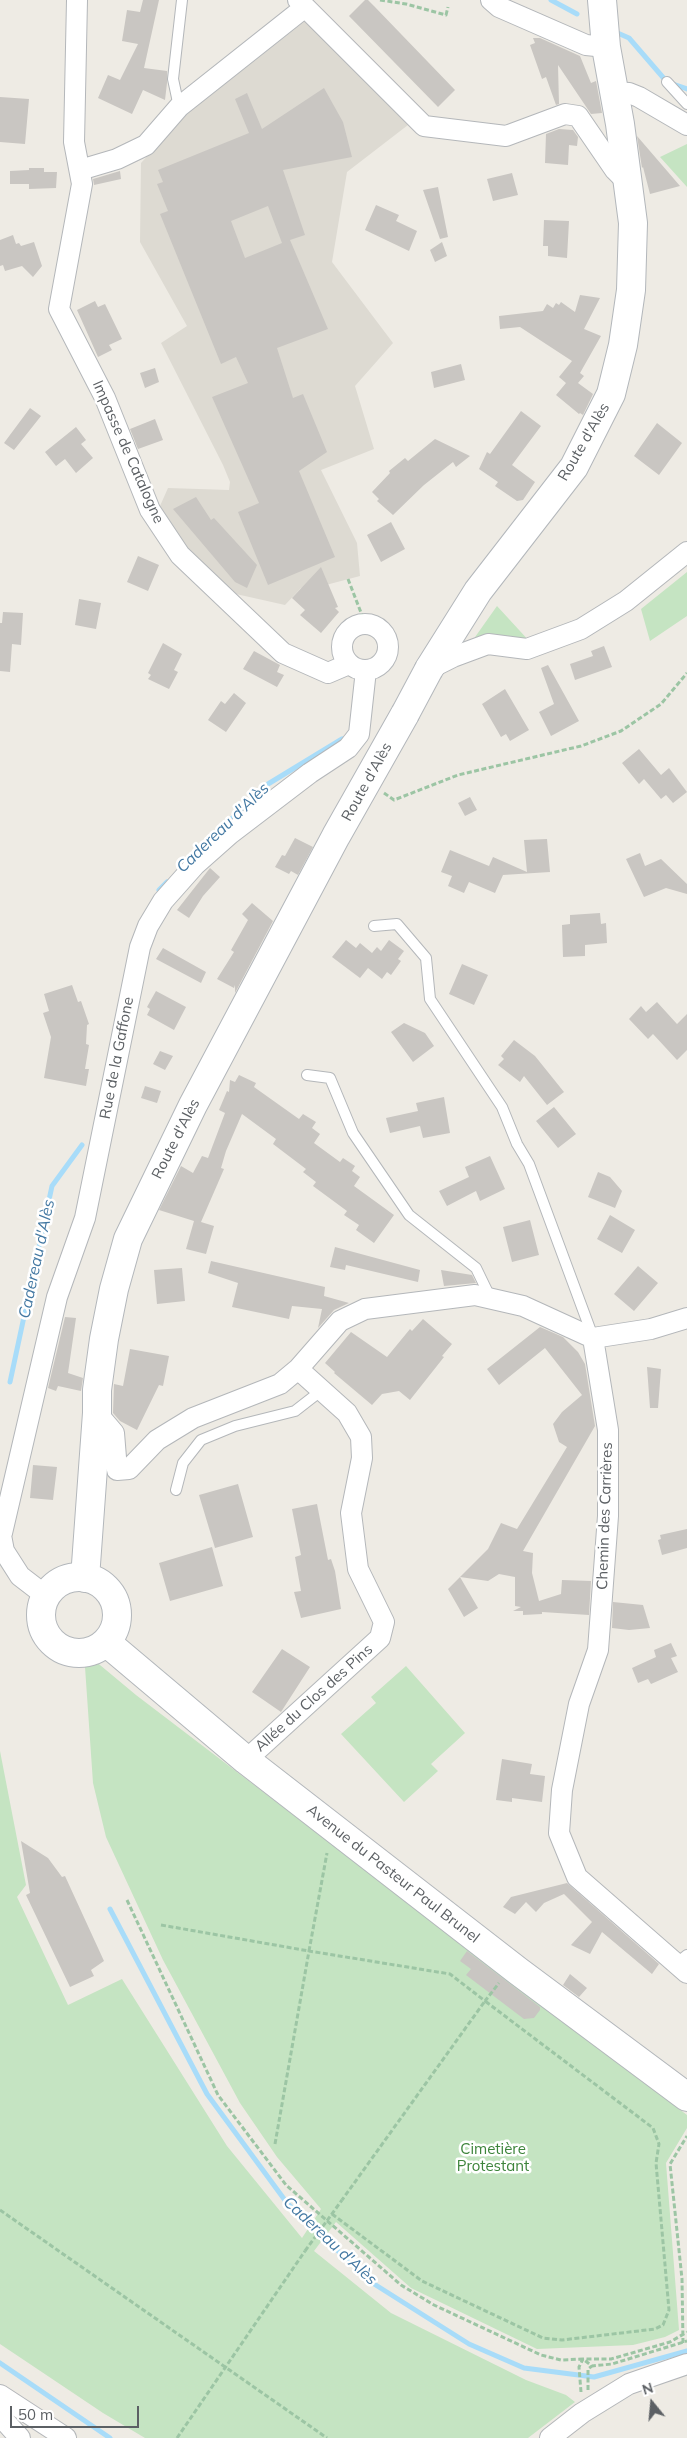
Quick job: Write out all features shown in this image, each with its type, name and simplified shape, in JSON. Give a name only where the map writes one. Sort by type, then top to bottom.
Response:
[{"type":"main road","name":"Route d'Alès","points":[[85,1578],[97,1390],[109,1314],[120,1264],[138,1216],[193,1105],[336,836],[368,782],[429,669],[478,591],[574,467],[611,394],[623,345],[631,290],[632,223],[606,47],[602,0]]},
{"type":"main road","points":[[73,1578],[85,1578],[96,1581],[106,1588],[113,1598],[116,1609],[116,1621],[113,1632],[106,1642],[97,1649],[76,1654],[55,1646],[47,1636],[40,1615],[46,1596],[53,1587],[62,1581],[73,1578]]},
{"type":"main road","name":"Avenue du Pasteur Paul Brunel","points":[[106,1642],[246,1760],[518,1970],[687,2097]]},
{"type":"street","name":"Impasse de Catalogne","points":[[77,0],[74,142],[82,184],[59,308],[105,398],[150,510],[180,555],[283,653],[328,672],[358,667]]},
{"type":"street","points":[[492,0],[499,7],[586,45],[606,47]]},
{"type":"street","points":[[80,170],[117,159],[146,145],[179,107],[301,4],[424,126],[506,136],[565,114],[578,116],[615,170],[627,182]]},
{"type":"street","points":[[613,92],[629,93],[639,97],[687,125]]},
{"type":"street","points":[[429,669],[453,657],[488,644],[527,649],[581,629],[626,601],[687,552]]},
{"type":"street","points":[[365,624],[372,625],[384,633],[388,646],[387,653],[380,665],[358,667],[342,652],[343,638],[352,628],[365,624]]},
{"type":"street","name":"Rue de la Gaffone","points":[[1,1531],[57,1297],[85,1218],[140,947],[148,926],[163,901],[202,858],[230,834],[310,773],[348,748],[359,734],[358,667]]},
{"type":"street","points":[[97,1413],[114,1433],[116,1470],[129,1469],[156,1440],[193,1418],[280,1384],[298,1369],[340,1321],[365,1309],[475,1295],[523,1306],[593,1338],[651,1328],[687,1318]]},
{"type":"street","name":"Chemin des Carrières","points":[[593,1338],[608,1430],[608,1516],[598,1650],[579,1704],[562,1790],[559,1833],[577,1877],[684,1964]]},
{"type":"street","name":"Allée du Clos des Pins","points":[[246,1760],[380,1638],[384,1622],[358,1569],[352,1522],[351,1513],[362,1458],[361,1437],[347,1412],[298,1369]]},
{"type":"street","points":[[1,1531],[4,1551],[20,1576],[46,1596]]},
{"type":"street","points":[[550,2438],[582,2413],[629,2384],[687,2364]]},
{"type":"street","points":[[0,2395],[66,2438]]},
{"type":"street","points":[[0,2416],[20,2438]]},
{"type":"lane","points":[[179,107],[173,79],[182,0]]},
{"type":"lane","points":[[667,82],[687,104]]},
{"type":"lane","name":"Chemin des Carrières","points":[[374,926],[397,924],[426,958],[430,999],[502,1107],[516,1144],[529,1164],[593,1338]]},
{"type":"lane","points":[[307,1075],[330,1078],[353,1134],[409,1215],[476,1268],[491,1299]]},
{"type":"lane","points":[[176,1490],[182,1463],[201,1440],[236,1426],[295,1411],[322,1390]]},
{"type":"path","points":[[380,0],[406,4],[446,15],[448,7]]},
{"type":"path","points":[[348,579],[365,624]]},
{"type":"path","points":[[368,782],[394,800],[458,775],[580,746],[621,731],[661,704],[687,673]]},
{"type":"path","points":[[275,2144],[327,1853]]},
{"type":"path","points":[[127,1900],[218,2095],[286,2185],[401,2285],[434,2304],[542,2355],[561,2360],[611,2360],[670,2342],[687,2332]]},
{"type":"path","points":[[161,1925],[450,1974],[653,2128],[660,2144],[656,2163],[669,2310],[662,2325],[655,2329],[562,2340],[543,2338],[422,2281],[332,2214]]},
{"type":"path","points":[[177,2438],[305,2251],[484,2001]]},
{"type":"path","points":[[682,2343],[682,2279],[670,2164],[687,2136]]},
{"type":"path","points":[[0,2210],[327,2438]]},
{"type":"path","points":[[590,2368],[612,2364],[687,2341]]},
{"type":"path","points":[[581,2385],[579,2367],[583,2359]]},
{"type":"path","points":[[583,2359],[590,2368],[588,2383]]},
{"type":"shaded area","points":[[305,21],[408,125],[347,172],[332,262],[393,343],[355,386],[374,449],[321,470],[357,543],[360,576],[322,586],[301,588],[285,605],[236,594],[190,552],[160,506],[168,488],[229,490],[230,482],[161,343],[187,326],[140,242],[141,163],[184,116]]},
{"type":"green space","points":[[687,144],[687,187],[660,157]]},
{"type":"green space","points":[[687,572],[687,616],[650,641],[641,609]]},
{"type":"green space","points":[[497,606],[531,643],[468,647]]},
{"type":"green space","name":"Cimetière Protestant","points":[[94,1660],[136,1695],[687,2115],[687,2128],[666,2163],[679,2330],[665,2337],[633,2345],[537,2349],[411,2288],[336,2222],[314,2251],[391,2313],[526,2380],[566,2395],[575,2402],[528,2438],[145,2438],[103,2413],[0,2344],[0,1751],[26,1885],[17,1897],[68,2005],[122,1979],[227,2146],[302,2238],[321,2209],[277,2157],[240,2103],[163,1960],[106,1837],[93,1783],[85,1667]]},
{"type":"green space","points":[[406,1666],[465,1733],[431,1764],[438,1771],[404,1802],[341,1734],[376,1703],[371,1697]]},
{"type":"building","points":[[143,0],[159,0],[144,68],[167,71],[167,83],[165,100],[143,90],[132,114],[98,98],[108,75],[120,80],[138,44],[122,41],[127,10],[140,12]]},
{"type":"building","points":[[365,0],[368,0],[374,6],[455,90],[438,107],[349,16]]},
{"type":"building","points":[[533,38],[540,38],[580,56],[591,83],[596,81],[602,113],[591,114],[558,65],[559,104],[556,105],[546,77],[542,79],[530,45],[535,43]]},
{"type":"building","points":[[324,88],[343,122],[352,157],[283,170],[305,235],[290,240],[328,329],[277,348],[293,398],[303,394],[327,452],[299,471],[335,557],[268,585],[238,512],[259,503],[212,397],[248,383],[236,357],[221,364],[160,214],[168,211],[157,184],[163,182],[158,170],[249,133],[235,99],[247,93],[262,129]],"holes":[[[268,206],[282,243],[245,258],[231,221]]]},
{"type":"building","points":[[0,97],[29,99],[25,144],[0,142]]},
{"type":"building","points":[[559,129],[573,130],[578,137],[577,146],[569,145],[568,165],[545,163],[546,134]]},
{"type":"building","points":[[637,136],[680,186],[650,194],[642,168]]},
{"type":"building","points":[[29,168],[44,168],[44,172],[57,172],[56,188],[29,189],[29,184],[10,184],[10,171],[29,170]]},
{"type":"building","points":[[120,171],[121,179],[94,185],[93,179]]},
{"type":"building","points":[[512,173],[518,195],[493,201],[487,179]]},
{"type":"building","points":[[438,187],[448,237],[440,239],[423,190]]},
{"type":"building","points":[[376,205],[399,215],[396,221],[417,231],[409,251],[365,230]]},
{"type":"building","points":[[544,220],[569,221],[567,258],[548,256],[548,246],[543,246]]},
{"type":"building","points":[[13,235],[16,244],[19,243],[21,246],[34,242],[42,266],[33,277],[22,266],[5,271],[3,265],[0,266],[0,240]]},
{"type":"building","points":[[442,242],[447,256],[435,262],[430,250]]},
{"type":"building","points":[[580,295],[600,298],[584,329],[601,336],[580,373],[584,376],[578,383],[593,394],[583,415],[579,414],[556,395],[566,383],[559,377],[572,361],[520,327],[500,329],[499,316],[543,311],[547,304],[553,308],[556,303],[559,305],[561,302],[575,312]]},
{"type":"building","points":[[95,301],[98,307],[105,304],[122,339],[109,345],[112,350],[98,357],[77,310]]},
{"type":"building","points":[[461,364],[465,380],[434,388],[431,372]]},
{"type":"building","points":[[155,368],[159,382],[145,388],[140,373]]},
{"type":"building","points":[[30,408],[41,416],[14,450],[4,443]]},
{"type":"building","points":[[521,411],[541,426],[512,465],[535,482],[523,500],[517,501],[495,486],[498,482],[479,469],[487,452],[490,454]]},
{"type":"building","points":[[155,419],[163,440],[138,449],[130,429]]},
{"type":"building","points":[[657,423],[682,443],[659,475],[634,456]]},
{"type":"building","points":[[76,427],[86,440],[81,444],[93,458],[76,473],[65,459],[56,466],[45,452]]},
{"type":"building","points":[[435,439],[470,456],[456,467],[453,462],[424,485],[393,515],[377,501],[379,499],[372,492],[390,473],[389,471],[405,458],[408,461]]},
{"type":"building","points":[[196,497],[211,520],[214,518],[257,565],[247,588],[235,582],[173,509]]},
{"type":"building","points":[[391,522],[405,549],[381,562],[367,535]]},
{"type":"building","points":[[138,556],[159,565],[148,591],[127,582]]},
{"type":"building","points":[[321,567],[338,607],[335,608],[339,612],[321,633],[300,615],[305,610],[292,598]]},
{"type":"building","points":[[79,599],[101,603],[96,629],[75,625]]},
{"type":"building","points":[[3,612],[23,613],[21,645],[12,644],[10,672],[0,671],[0,623],[2,623]]},
{"type":"building","points":[[163,643],[182,654],[174,670],[178,672],[169,689],[148,679],[151,675],[148,673]]},
{"type":"building","points":[[604,646],[612,667],[575,680],[570,664],[593,656],[591,651]]},
{"type":"building","points":[[254,651],[280,665],[277,672],[284,675],[277,687],[243,669]]},
{"type":"building","points":[[548,665],[579,721],[551,736],[539,712],[554,704],[541,668]]},
{"type":"building","points":[[505,689],[529,730],[510,741],[506,734],[501,737],[482,704]]},
{"type":"building","points":[[234,693],[246,703],[226,732],[208,720],[221,701],[225,704]]},
{"type":"building","points":[[639,749],[661,775],[669,768],[687,792],[673,803],[666,795],[661,799],[644,779],[639,784],[622,763]]},
{"type":"building","points":[[470,797],[477,810],[465,816],[458,803]]},
{"type":"building","points":[[295,838],[313,847],[298,875],[291,871],[289,874],[275,867],[282,855],[285,856]]},
{"type":"building","points":[[547,839],[550,872],[503,875],[495,893],[469,882],[464,893],[448,886],[452,876],[441,872],[450,850],[489,866],[493,857],[527,872],[524,840]]},
{"type":"building","points":[[640,853],[645,866],[661,859],[687,884],[687,894],[666,888],[644,897],[626,859]]},
{"type":"building","points":[[210,868],[220,877],[203,896],[189,918],[177,910]]},
{"type":"building","points":[[252,903],[273,921],[235,993],[235,985],[234,988],[217,979],[234,952],[231,950],[248,920],[242,914]]},
{"type":"building","points":[[600,913],[601,924],[606,923],[607,943],[585,945],[585,956],[563,957],[562,925],[570,924],[570,915]]},
{"type":"building","points":[[346,940],[356,948],[360,943],[372,953],[377,947],[381,951],[389,940],[404,951],[398,959],[401,961],[391,975],[387,972],[382,979],[368,968],[360,978],[332,957]]},
{"type":"building","points":[[163,948],[206,972],[201,983],[156,959]]},
{"type":"building","points":[[462,964],[488,975],[474,1005],[449,994]]},
{"type":"building","points":[[72,985],[78,1002],[81,1001],[89,1024],[87,1025],[86,1044],[89,1045],[85,1069],[89,1069],[86,1086],[44,1078],[51,1037],[43,1013],[49,1011],[44,994]]},
{"type":"building","points":[[156,991],[186,1007],[174,1030],[147,1015],[150,1009],[147,1007]]},
{"type":"building","points":[[657,1002],[677,1024],[687,1014],[687,1050],[677,1060],[653,1034],[648,1039],[629,1019],[641,1006],[646,1012]]},
{"type":"building","points":[[404,1023],[425,1033],[434,1046],[413,1062],[391,1032]]},
{"type":"building","points":[[514,1040],[535,1056],[564,1092],[547,1105],[524,1076],[520,1082],[498,1065],[504,1059],[501,1056]]},
{"type":"building","points":[[160,1051],[173,1056],[165,1070],[153,1064]]},
{"type":"building","points":[[239,1075],[256,1083],[254,1087],[299,1119],[303,1114],[316,1122],[312,1128],[320,1134],[314,1143],[340,1162],[343,1158],[355,1166],[352,1171],[360,1177],[354,1186],[394,1215],[374,1243],[356,1230],[359,1225],[344,1215],[347,1211],[313,1186],[316,1182],[303,1172],[306,1169],[273,1144],[276,1139],[242,1114],[226,1151],[221,1168],[224,1169],[201,1222],[214,1226],[206,1254],[186,1249],[194,1221],[159,1210],[181,1166],[193,1173],[202,1156],[208,1158],[225,1113],[219,1110],[227,1091],[229,1092],[230,1080],[235,1082]]},
{"type":"building","points":[[145,1086],[161,1091],[157,1103],[141,1098]]},
{"type":"building","points":[[444,1097],[450,1133],[423,1138],[420,1126],[390,1133],[386,1118],[418,1111],[416,1103]]},
{"type":"building","points":[[554,1107],[576,1134],[558,1148],[536,1121]]},
{"type":"building","points":[[490,1156],[505,1189],[480,1201],[476,1191],[447,1206],[439,1191],[469,1177],[465,1167]]},
{"type":"building","points":[[598,1172],[610,1177],[622,1191],[615,1208],[588,1197]]},
{"type":"building","points":[[610,1215],[635,1230],[622,1253],[597,1239]]},
{"type":"building","points":[[530,1220],[539,1255],[512,1262],[503,1227]]},
{"type":"building","points":[[335,1247],[420,1270],[418,1282],[346,1265],[345,1270],[330,1267]]},
{"type":"building","points":[[211,1261],[325,1287],[324,1296],[349,1303],[334,1310],[318,1328],[322,1309],[292,1306],[289,1319],[232,1307],[238,1283],[208,1273]]},
{"type":"building","points":[[638,1266],[658,1283],[634,1311],[614,1294]]},
{"type":"building","points":[[182,1268],[185,1301],[157,1304],[154,1270]]},
{"type":"building","points":[[441,1270],[472,1275],[476,1283],[444,1286]]},
{"type":"building","points":[[65,1317],[76,1318],[68,1373],[83,1378],[81,1391],[58,1386],[56,1391],[48,1388]]},
{"type":"building","points":[[423,1319],[452,1344],[410,1400],[399,1391],[382,1394],[372,1405],[325,1363],[351,1332],[387,1357],[410,1329],[412,1331]]},
{"type":"building","points":[[540,1327],[563,1337],[578,1352],[585,1364],[595,1426],[523,1551],[533,1553],[532,1573],[539,1601],[561,1594],[562,1580],[591,1581],[589,1615],[542,1612],[542,1614],[523,1615],[523,1611],[513,1611],[521,1607],[515,1606],[515,1577],[499,1574],[488,1581],[460,1577],[488,1549],[501,1523],[517,1529],[567,1447],[559,1442],[553,1424],[562,1412],[582,1395],[545,1348],[499,1385],[487,1369]]},
{"type":"building","points":[[130,1349],[169,1356],[163,1386],[159,1385],[137,1430],[120,1421],[113,1413],[114,1384],[123,1386]]},
{"type":"building","points":[[647,1367],[661,1369],[658,1408],[650,1408]]},
{"type":"building","points":[[33,1465],[57,1467],[53,1500],[30,1498]]},
{"type":"building","points":[[238,1484],[253,1537],[215,1548],[199,1495]]},
{"type":"building","points":[[317,1504],[328,1560],[331,1559],[335,1571],[341,1609],[301,1618],[294,1592],[301,1591],[295,1557],[301,1555],[292,1509]]},
{"type":"building","points":[[687,1529],[687,1548],[662,1555],[658,1540],[661,1539],[660,1535]]},
{"type":"building","points":[[212,1547],[223,1586],[170,1601],[159,1563]]},
{"type":"building","points":[[460,1577],[478,1608],[464,1617],[448,1589]]},
{"type":"building","points":[[613,1602],[643,1605],[650,1628],[629,1630],[612,1628]]},
{"type":"building","points":[[671,1643],[677,1656],[671,1658],[678,1672],[651,1684],[648,1679],[638,1683],[632,1668],[656,1657],[654,1650]]},
{"type":"building","points":[[282,1649],[310,1667],[281,1712],[252,1692]]},
{"type":"building","points":[[502,1759],[532,1764],[530,1774],[545,1776],[542,1802],[512,1798],[512,1802],[496,1800]]},
{"type":"building","points":[[21,1841],[48,1858],[62,1877],[65,1876],[104,1961],[91,1970],[94,1976],[70,1987],[26,1895],[30,1893]]},
{"type":"building","points":[[567,1883],[659,1964],[652,1974],[602,1932],[590,1954],[571,1945],[592,1922],[564,1894],[544,1903],[536,1912],[526,1902],[515,1914],[503,1907],[511,1897]]},
{"type":"building","points":[[467,1951],[540,2007],[534,2018],[524,2019],[466,1975],[471,1969],[460,1961]]},
{"type":"building","points":[[570,1974],[587,1988],[579,1997],[563,1985]]},
{"type":"waterway","name":"Cadereau d'Alès","points":[[551,0],[577,14]]},
{"type":"waterway","name":"Cadereau d'Alès","points":[[613,31],[629,38],[667,82],[687,89]]},
{"type":"waterway","name":"Cadereau d'Alès","points":[[223,827],[268,784],[342,739]]},
{"type":"waterway","name":"Cadereau d'Alès","points":[[159,890],[167,882]]},
{"type":"waterway","name":"Cadereau d'Alès","points":[[10,1382],[52,1186],[82,1145]]},
{"type":"waterway","name":"Cadereau d'Alès","points":[[110,1909],[207,2094],[287,2203],[371,2282],[469,2344],[524,2368],[594,2377],[687,2351]]},
{"type":"waterway","points":[[0,2363],[110,2438]]}]
